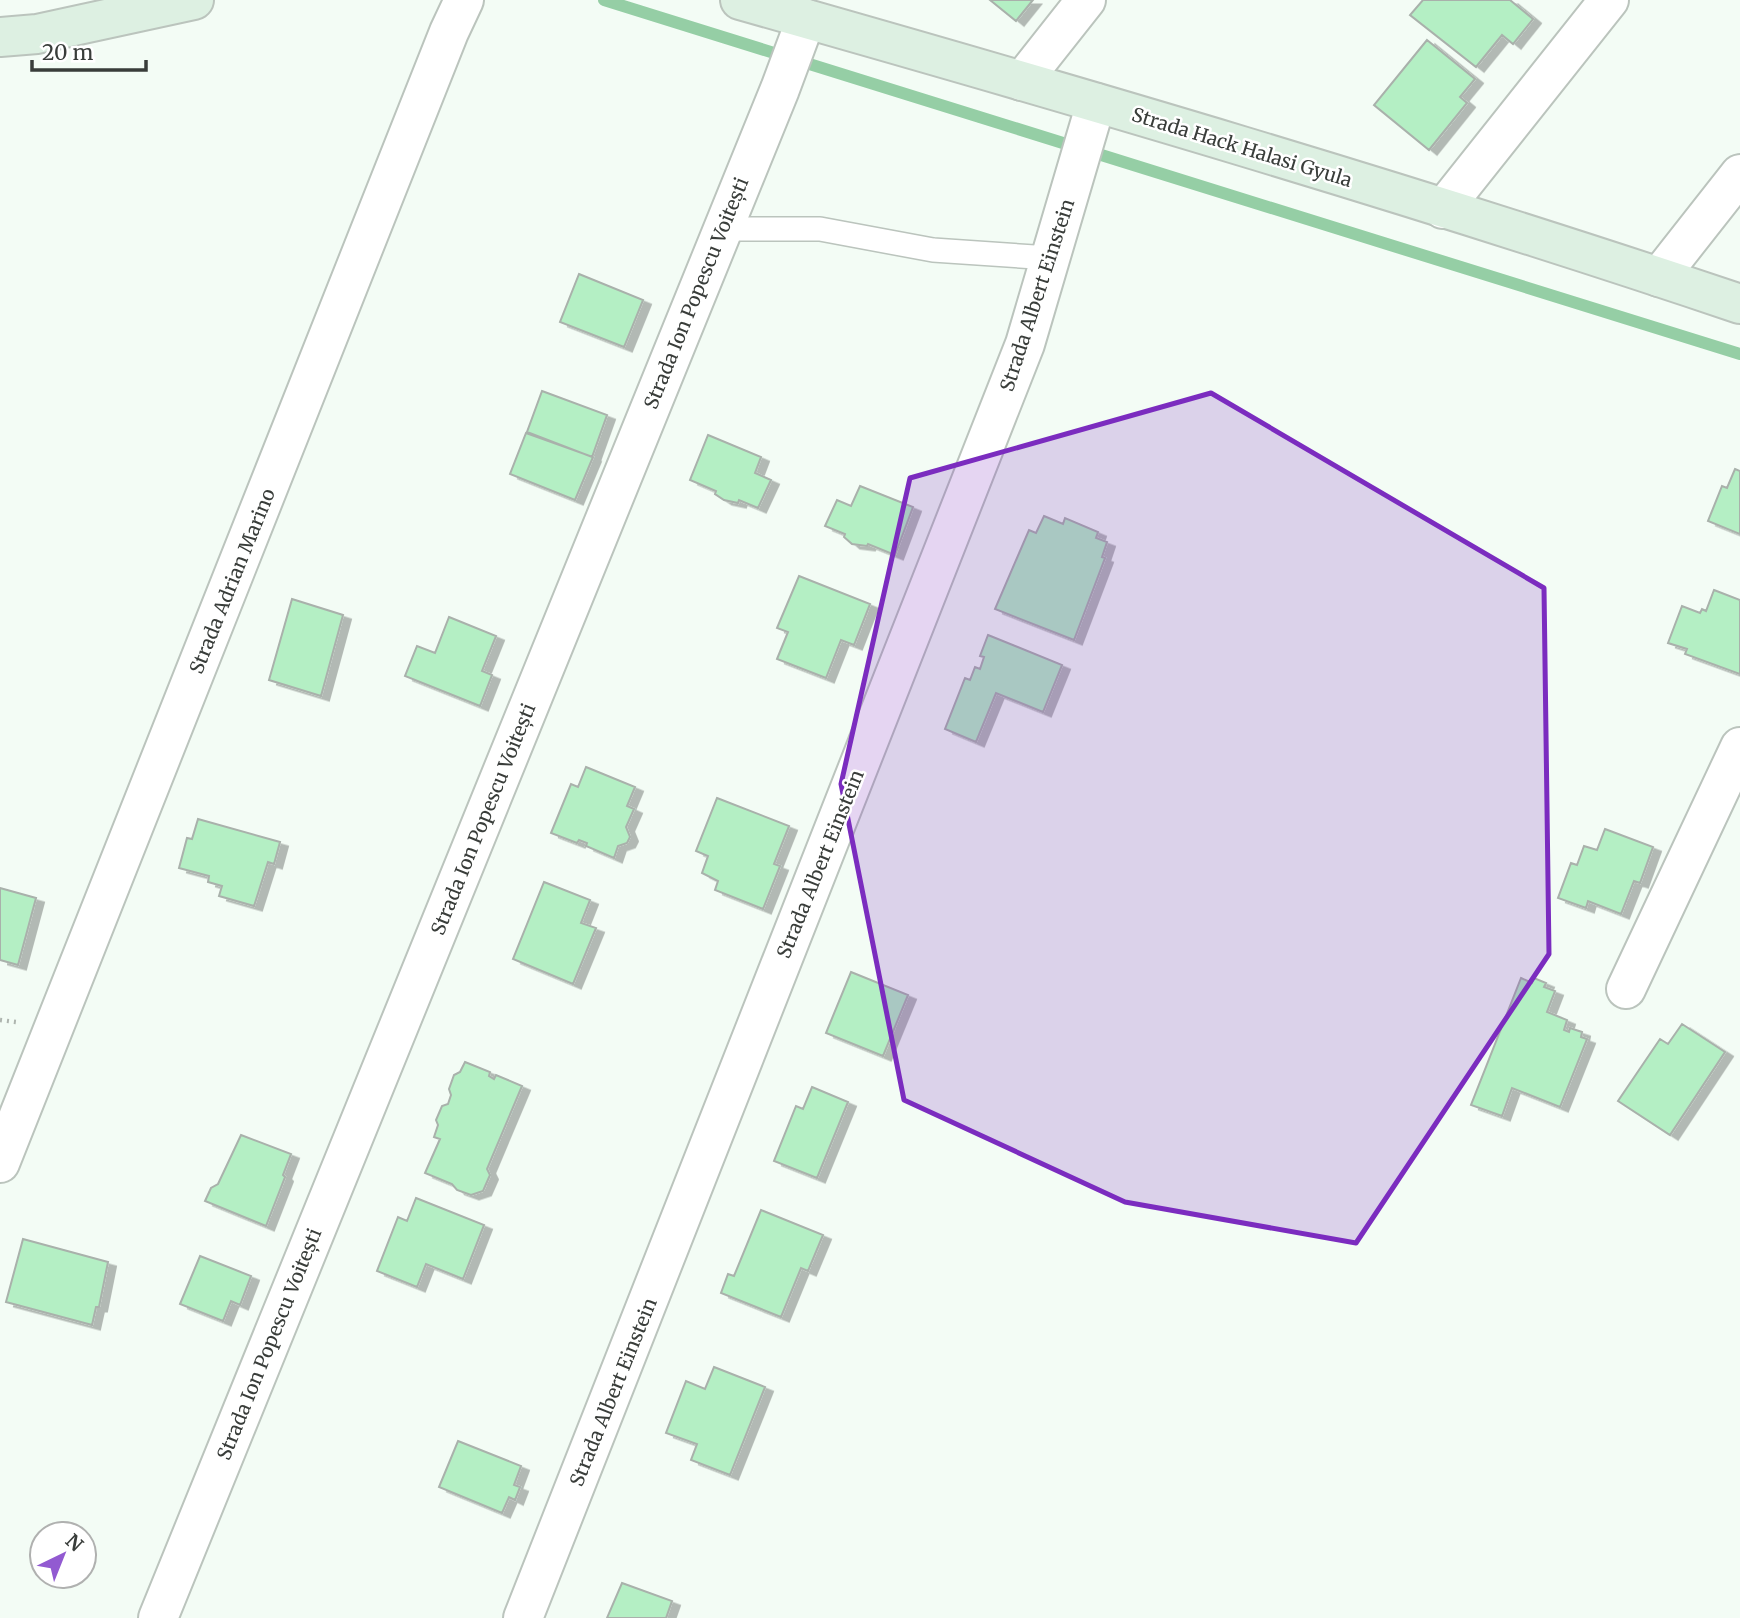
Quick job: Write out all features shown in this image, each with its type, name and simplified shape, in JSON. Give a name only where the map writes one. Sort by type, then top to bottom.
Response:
[{"type":"street","points":[[0,37],[37,34],[194,0]]},
{"type":"street","name":"Strada Adrian Marino","points":[[0,1163],[464,0]]},
{"type":"street","name":"Strada Hack Halasi Gyula","points":[[740,0],[803,27],[1022,81],[1094,108],[1443,209],[1740,304]]},
{"type":"street","points":[[1022,81],[1086,0]]},
{"type":"street","points":[[1443,209],[1609,0]]},
{"type":"street","name":"Strada Ion Popescu Voitești","points":[[158,1618],[803,27]]},
{"type":"street","name":"Strada Albert Einstein","points":[[523,1618],[1025,344],[1094,108]]},
{"type":"street","points":[[1659,277],[1740,174]]},
{"type":"street","points":[[1626,989],[1740,747]]},
{"type":"lane","points":[[722,229],[820,229],[933,250],[1050,258]]},
{"type":"highlighted area","points":[[1211,393],[1544,588],[1549,954],[1356,1243],[1125,1202],[904,1100],[841,784],[910,478]]},
{"type":"building","points":[[990,0],[1033,0],[1016,21]]},
{"type":"building","points":[[1423,0],[1510,0],[1533,19],[1513,44],[1502,35],[1476,67],[1410,15]]},
{"type":"building","points":[[1427,40],[1475,79],[1460,97],[1467,103],[1429,150],[1374,105]]},
{"type":"building","points":[[579,274],[643,300],[624,347],[560,322]]},
{"type":"building","points":[[542,391],[607,415],[592,457],[527,432]]},
{"type":"building","points":[[526,433],[593,457],[575,500],[510,474]]},
{"type":"building","points":[[708,435],[761,457],[755,473],[771,480],[758,508],[739,500],[738,503],[724,500],[715,494],[716,491],[690,480]]},
{"type":"building","points":[[1735,469],[1740,471],[1740,534],[1708,521],[1722,486],[1727,488]]},
{"type":"building","points":[[860,486],[913,507],[895,555],[868,544],[852,544],[844,537],[845,534],[825,526],[837,500],[851,506]]},
{"type":"building","points":[[1044,516],[1063,524],[1065,518],[1098,532],[1096,538],[1107,542],[1102,557],[1105,558],[1074,640],[995,609],[1029,530],[1036,533]]},
{"type":"building","points":[[799,576],[870,604],[854,645],[841,640],[826,678],[777,659],[788,632],[777,628]]},
{"type":"building","points":[[1714,590],[1740,600],[1740,674],[1685,654],[1687,649],[1668,643],[1682,606],[1700,613],[1702,609],[1706,611]]},
{"type":"building","points":[[292,599],[343,615],[321,696],[269,680]]},
{"type":"building","points":[[449,617],[496,636],[482,671],[492,675],[480,706],[405,676],[417,646],[435,653]]},
{"type":"building","points":[[988,635],[1062,665],[1043,712],[996,693],[976,742],[945,729],[965,678],[970,680],[975,667],[980,669],[984,657],[980,656]]},
{"type":"building","points":[[586,767],[635,787],[627,806],[634,809],[626,827],[630,837],[627,843],[618,846],[614,858],[586,846],[587,843],[579,840],[577,843],[551,833],[571,784],[578,787]]},
{"type":"building","points":[[717,798],[789,826],[774,864],[780,866],[763,909],[715,890],[718,881],[702,873],[708,856],[696,851]]},
{"type":"building","points":[[198,819],[280,842],[274,864],[268,862],[254,906],[219,896],[222,886],[208,882],[209,876],[179,868],[187,838],[192,839]]},
{"type":"building","points":[[1605,829],[1653,847],[1640,883],[1634,881],[1621,914],[1588,901],[1586,908],[1558,898],[1571,863],[1577,865],[1584,846],[1597,850]]},
{"type":"building","points":[[544,882],[590,900],[581,923],[596,928],[573,984],[513,959]]},
{"type":"building","points":[[0,888],[36,898],[18,965],[0,960]]},
{"type":"building","points":[[851,972],[908,995],[883,1056],[826,1033]]},
{"type":"building","points":[[1521,978],[1532,983],[1534,978],[1546,983],[1544,987],[1555,991],[1547,1012],[1567,1020],[1564,1030],[1569,1032],[1570,1028],[1582,1032],[1581,1037],[1587,1039],[1560,1107],[1512,1088],[1502,1116],[1471,1105]]},
{"type":"building","points":[[1682,1024],[1725,1052],[1670,1135],[1618,1101],[1660,1039],[1668,1044]]},
{"type":"building","points":[[465,1062],[490,1072],[489,1076],[494,1079],[496,1075],[522,1086],[487,1169],[490,1175],[483,1191],[471,1195],[425,1173],[440,1139],[434,1137],[438,1125],[436,1120],[442,1106],[448,1104],[454,1075],[460,1072]]},
{"type":"building","points":[[812,1087],[848,1102],[817,1178],[774,1161],[796,1106],[803,1109]]},
{"type":"building","points":[[241,1135],[291,1154],[266,1226],[205,1201],[211,1188],[218,1184]]},
{"type":"building","points":[[416,1198],[484,1225],[463,1279],[426,1264],[417,1287],[377,1271],[398,1217],[407,1221]]},
{"type":"building","points":[[761,1210],[823,1235],[808,1271],[801,1268],[781,1317],[721,1293],[728,1274],[734,1276]]},
{"type":"building","points":[[23,1239],[108,1262],[99,1307],[96,1307],[92,1325],[6,1302]]},
{"type":"building","points":[[200,1256],[251,1276],[240,1305],[231,1301],[223,1321],[180,1304]]},
{"type":"building","points":[[714,1367],[765,1387],[730,1475],[691,1460],[697,1444],[666,1433],[686,1381],[705,1389]]},
{"type":"building","points":[[458,1441],[521,1466],[514,1485],[520,1487],[515,1500],[509,1497],[502,1513],[439,1487]]},
{"type":"building","points":[[622,1583],[672,1601],[666,1618],[607,1618]]},
{"type":"waterway","points":[[604,0],[1740,354]]}]
